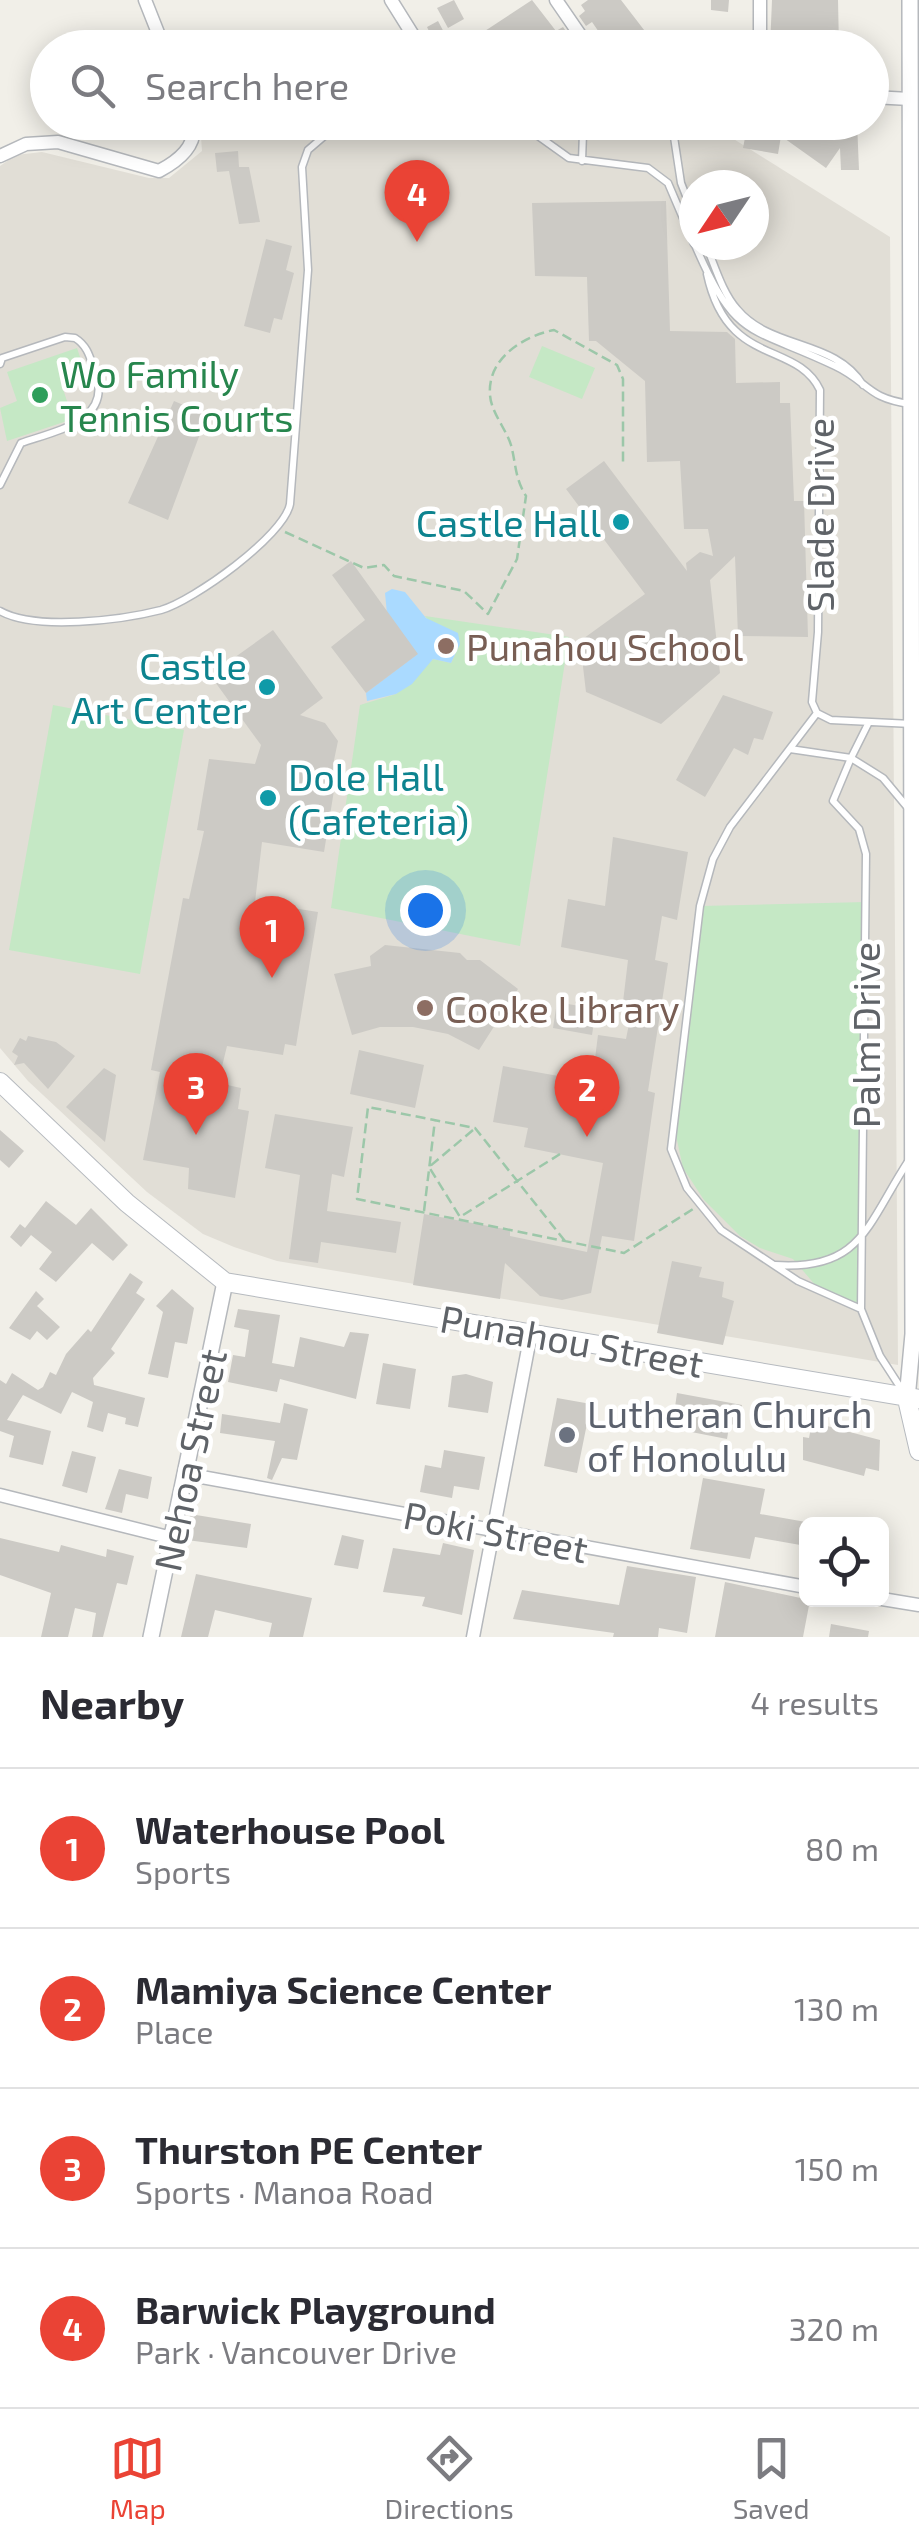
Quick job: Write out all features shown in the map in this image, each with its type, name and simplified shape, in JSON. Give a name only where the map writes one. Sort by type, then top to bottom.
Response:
[{"type":"main road","points":[[0,1082],[128,1202],[225,1282]]},
{"type":"main road","name":"Punahou Street","points":[[225,1282],[913,1399]]},
{"type":"main road","points":[[913,1399],[919,1450]]},
{"type":"street","points":[[145,0],[157,30]]},
{"type":"street","points":[[391,0],[410,30]]},
{"type":"street","points":[[556,0],[577,30]]},
{"type":"street","points":[[760,0],[760,30]]},
{"type":"street","points":[[910,0],[915,243],[913,1399]]},
{"type":"street","points":[[889,98],[914,100]]},
{"type":"street","points":[[0,156],[26,144],[58,142],[158,171],[188,148],[192,140]]},
{"type":"street","name":"Nehoa Street","points":[[151,1637],[225,1282]]},
{"type":"street","points":[[473,1637],[531,1333]]},
{"type":"street","name":"Poki Street","points":[[185,1474],[799,1586]]},
{"type":"street","points":[[0,1495],[172,1538]]},
{"type":"street","points":[[889,1600],[919,1606]]},
{"type":"lane","points":[[0,611],[29,622],[158,611],[185,599],[279,529],[290,504],[308,270],[302,167],[308,150],[319,140]]},
{"type":"lane","points":[[544,140],[569,158],[660,174],[679,213]]},
{"type":"lane","points":[[582,161],[583,140]]},
{"type":"lane","points":[[675,140],[680,170]]},
{"type":"lane","points":[[701,260],[721,300],[746,327],[840,368],[881,399],[913,395]]},
{"type":"lane","points":[[713,260],[730,298],[746,318],[765,332],[846,362],[866,390]]},
{"type":"lane","name":"Slade Drive","points":[[707,274],[713,300],[739,336],[813,376],[820,390],[818,632],[812,702],[818,714]]},
{"type":"lane","points":[[0,364],[2,358],[75,338],[88,353],[99,388],[90,415],[80,423],[21,443],[0,485]]},
{"type":"lane","points":[[861,1309],[771,1265],[733,1240],[698,1206],[671,1148],[700,906],[723,838],[818,714],[831,720],[868,724],[916,724]]},
{"type":"lane","points":[[852,758],[868,724]]},
{"type":"lane","points":[[790,749],[852,758],[883,778],[914,820]]},
{"type":"lane","name":"Palm Drive","points":[[852,758],[833,801],[859,828],[866,854],[861,1309],[880,1356],[913,1399]]},
{"type":"lane","points":[[771,1265],[812,1266],[836,1261],[864,1232],[913,1155]]},
{"type":"path","points":[[279,529],[364,568],[384,565],[394,576],[464,590],[488,614],[516,559],[526,496],[516,482],[511,446],[490,398],[491,385],[504,354],[530,335],[554,330],[617,365],[623,379],[623,466]]},
{"type":"path","points":[[564,1241],[475,1128],[368,1106],[357,1199],[460,1217],[564,1241],[624,1253],[698,1206]]},
{"type":"path","points":[[424,1212],[435,1118]]},
{"type":"path","points":[[429,1167],[475,1128]]},
{"type":"path","points":[[460,1217],[560,1154]]},
{"type":"path","points":[[429,1167],[460,1217]]},
{"type":"shaded area","name":"Punahou School","points":[[201,140],[735,140],[890,237],[898,1365],[277,1261],[234,1247],[203,1234],[147,1192],[28,1081],[0,1048],[0,166],[16,155],[42,152],[149,178],[169,178],[202,151]]},
{"type":"green space","points":[[542,346],[595,368],[582,399],[529,377]]},
{"type":"green space","name":"Wo Family Tennis Courts","points":[[77,348],[88,381],[63,389],[73,419],[7,441],[0,408],[17,401],[7,372]]},
{"type":"green space","points":[[425,616],[569,637],[520,946],[331,908],[360,705],[396,694],[433,659],[451,663],[455,655]]},
{"type":"green space","points":[[53,705],[184,730],[140,974],[9,950]]},
{"type":"green space","points":[[866,902],[861,1309],[816,1286],[793,1259],[760,1248],[740,1236],[704,1200],[683,1168],[672,1117],[700,906]]},
{"type":"water","points":[[392,589],[405,592],[426,618],[458,633],[460,644],[451,663],[433,659],[412,684],[396,694],[367,701],[366,693],[417,654],[387,614],[385,593]]},
{"type":"building","points":[[454,0],[464,19],[448,28],[437,8]]},
{"type":"building","points":[[532,0],[555,30],[486,30]]},
{"type":"building","points":[[588,0],[621,0],[644,30],[598,30],[592,22],[586,26],[579,16],[585,11],[581,5]]},
{"type":"building","points":[[711,0],[729,0],[728,12],[711,10]]},
{"type":"building","points":[[772,0],[838,0],[839,30],[771,30]]},
{"type":"building","points":[[438,21],[443,30],[428,30],[427,27]]},
{"type":"building","points":[[745,140],[780,140],[778,154],[743,148]]},
{"type":"building","points":[[787,140],[858,140],[859,170],[841,170],[840,148],[826,168]]},
{"type":"building","points":[[238,151],[239,167],[249,167],[260,222],[239,224],[229,171],[217,172],[215,153]]},
{"type":"building","points":[[666,201],[670,331],[727,332],[735,339],[736,383],[780,382],[780,403],[790,403],[794,501],[804,501],[808,637],[738,636],[735,556],[710,580],[720,673],[661,724],[586,692],[580,641],[645,594],[566,489],[604,461],[687,571],[686,563],[700,552],[713,556],[708,529],[684,529],[680,461],[647,462],[645,381],[596,341],[589,341],[587,277],[535,276],[532,203]]},
{"type":"building","points":[[266,239],[292,246],[286,270],[294,273],[282,320],[274,318],[270,333],[244,326]]},
{"type":"building","points":[[174,401],[207,415],[168,520],[128,503]]},
{"type":"building","points":[[351,561],[418,654],[366,693],[331,647],[365,620],[332,575]]},
{"type":"building","points":[[273,630],[323,698],[300,715],[325,723],[338,741],[333,765],[338,766],[324,852],[262,842],[255,902],[318,912],[296,1046],[285,1044],[283,1055],[227,1046],[218,1083],[241,1088],[238,1109],[249,1111],[235,1198],[188,1189],[189,1168],[143,1160],[160,1072],[151,1070],[183,898],[189,899],[204,831],[197,830],[209,759],[255,764],[261,745],[210,675]]},
{"type":"building","points":[[723,695],[773,712],[763,740],[754,738],[748,755],[734,748],[705,797],[676,780]]},
{"type":"building","points":[[613,837],[688,852],[677,920],[662,916],[655,960],[668,963],[648,1091],[655,1093],[634,1241],[602,1236],[591,1293],[562,1300],[540,1296],[505,1263],[500,1299],[413,1285],[424,1214],[510,1230],[510,1236],[587,1252],[603,1163],[524,1147],[528,1128],[493,1122],[503,1066],[592,1082],[598,1035],[626,1039],[633,1004],[623,1002],[628,960],[561,947],[568,899],[605,906]]},
{"type":"building","name":"Cooke Library","points":[[385,945],[460,953],[467,960],[480,960],[518,989],[479,1050],[448,1034],[413,1027],[380,1027],[352,1035],[334,974],[371,966],[370,956]]},
{"type":"building","points":[[557,1002],[596,1009],[592,1035],[553,1028]]},
{"type":"building","points":[[28,1036],[56,1042],[75,1056],[48,1089],[24,1063],[14,1065],[18,1056],[12,1052],[20,1038],[26,1041]]},
{"type":"building","points":[[359,1050],[424,1065],[415,1108],[350,1094]]},
{"type":"building","points":[[104,1068],[116,1075],[105,1142],[66,1107]]},
{"type":"building","points":[[275,1114],[353,1127],[344,1177],[332,1174],[327,1211],[401,1222],[396,1253],[321,1242],[318,1263],[289,1259],[300,1175],[265,1168]]},
{"type":"building","points":[[0,1130],[24,1151],[9,1168],[0,1160]]},
{"type":"building","points":[[46,1201],[76,1225],[91,1208],[128,1245],[113,1261],[92,1243],[56,1282],[39,1269],[52,1252],[31,1235],[21,1247],[10,1237],[20,1224],[25,1228]]},
{"type":"building","points":[[672,1261],[702,1267],[699,1277],[724,1282],[722,1297],[734,1301],[723,1345],[657,1333]]},
{"type":"building","points":[[130,1273],[143,1282],[136,1293],[145,1299],[111,1349],[115,1353],[93,1378],[94,1385],[145,1398],[138,1427],[125,1424],[126,1418],[108,1413],[103,1432],[87,1427],[93,1402],[72,1392],[61,1414],[23,1395],[7,1420],[51,1431],[43,1465],[9,1457],[14,1436],[0,1431],[0,1380],[6,1384],[12,1373],[38,1390],[43,1387],[50,1372],[56,1375],[66,1354],[88,1329],[91,1332]]},
{"type":"building","points":[[172,1289],[194,1308],[187,1344],[175,1342],[168,1378],[148,1374],[163,1312],[156,1306]]},
{"type":"building","points":[[36,1291],[44,1299],[37,1306],[60,1327],[47,1340],[37,1331],[30,1340],[9,1328]]},
{"type":"building","points":[[238,1309],[280,1315],[272,1363],[294,1367],[300,1337],[344,1347],[350,1332],[369,1334],[356,1399],[280,1379],[277,1392],[228,1382],[233,1355],[245,1357],[249,1330],[234,1327]]},
{"type":"building","points":[[383,1363],[416,1369],[410,1409],[376,1404]]},
{"type":"building","points":[[466,1374],[493,1382],[488,1413],[448,1407],[452,1376]]},
{"type":"building","points":[[677,1393],[742,1405],[739,1420],[729,1427],[727,1439],[681,1430],[674,1414]]},
{"type":"building","name":"Lutheran Church of Honolulu","points":[[557,1398],[591,1404],[577,1473],[544,1466]]},
{"type":"building","points":[[284,1403],[308,1409],[297,1460],[282,1458],[272,1480],[267,1478],[275,1441],[220,1433],[222,1414],[280,1423]]},
{"type":"building","points":[[812,1422],[880,1440],[879,1471],[866,1468],[864,1476],[803,1460],[803,1437],[809,1438]]},
{"type":"building","points":[[444,1450],[485,1457],[479,1490],[454,1486],[452,1498],[420,1492],[425,1465],[441,1468]]},
{"type":"building","points":[[72,1451],[96,1457],[87,1493],[62,1486]]},
{"type":"building","points":[[119,1469],[152,1477],[148,1499],[126,1494],[122,1513],[105,1509]]},
{"type":"building","points":[[703,1478],[765,1489],[760,1514],[799,1521],[799,1545],[755,1537],[750,1559],[690,1549]]},
{"type":"building","points":[[190,1514],[251,1524],[247,1548],[187,1540]]},
{"type":"building","points":[[342,1535],[364,1540],[358,1569],[334,1565]]},
{"type":"building","points":[[0,1538],[59,1552],[61,1545],[106,1557],[107,1549],[134,1556],[127,1585],[117,1583],[103,1637],[92,1637],[96,1613],[75,1608],[68,1637],[41,1637],[51,1593],[0,1575]]},
{"type":"building","points":[[443,1543],[474,1550],[462,1615],[422,1606],[425,1597],[383,1592],[393,1548],[440,1555]]},
{"type":"building","points":[[627,1566],[696,1577],[687,1633],[659,1628],[658,1637],[613,1637],[614,1633],[513,1619],[522,1590],[619,1605]]},
{"type":"building","points":[[196,1574],[312,1598],[303,1637],[269,1637],[272,1623],[215,1610],[208,1637],[181,1637]]},
{"type":"building","points":[[725,1582],[799,1598],[799,1607],[809,1607],[803,1637],[715,1637]]},
{"type":"building","points":[[831,1624],[869,1631],[868,1637],[829,1637]]},
{"type":"place","name":"Barwick Playground","points":[[417,242]]},
{"type":"place","name":"Wo Family Tennis Courts","points":[[40,395]]},
{"type":"place","name":"Castle Hall","points":[[621,522]]},
{"type":"place","name":"Punahou School","points":[[446,646]]},
{"type":"place","name":"Castle Art Center","points":[[267,687]]},
{"type":"place","name":"Dole Hall (Cafeteria)","points":[[268,798]]},
{"type":"place","name":"Waterhouse Pool","points":[[272,978]]},
{"type":"place","name":"Cooke Library","points":[[425,1008]]},
{"type":"place","name":"Thurston PE Center","points":[[196,1135]]},
{"type":"place","name":"Mamiya Science Center","points":[[587,1137]]},
{"type":"place","name":"Lutheran Church of Honolulu","points":[[567,1435]]}]
